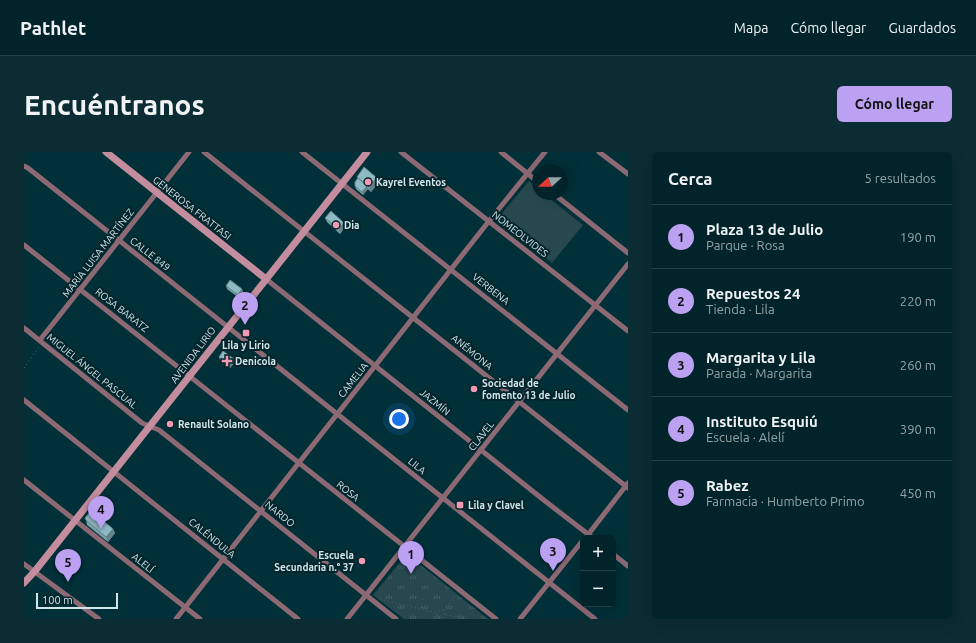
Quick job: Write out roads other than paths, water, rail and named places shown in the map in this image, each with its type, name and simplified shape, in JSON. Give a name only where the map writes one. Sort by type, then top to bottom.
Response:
[{"type":"main road","name":"GENEROSA FRATTASI","points":[[106,152],[266,279]]},
{"type":"main road","name":"AVENIDA LIRIO","points":[[24,583],[151,426],[228,326],[367,152]]},
{"type":"street","name":"MARÍA LUISA MARTÍNEZ","points":[[40,340],[189,152]]},
{"type":"street","name":"ANÉMONA","points":[[204,152],[627,485]]},
{"type":"street","name":"VERBENA","points":[[302,152],[628,410]]},
{"type":"street","name":"NOMEOLVIDES","points":[[401,152],[628,331]]},
{"type":"street","points":[[501,152],[532,177]]},
{"type":"street","name":"CAMELIA","points":[[176,619],[222,558],[545,152]]},
{"type":"street","points":[[599,152],[628,174]]},
{"type":"street","name":"CALLE 849","points":[[24,166],[228,326]]},
{"type":"street","points":[[562,200],[628,253]]},
{"type":"street","name":"ROSA BARATZ","points":[[24,244],[190,376]]},
{"type":"street","name":"CLAVEL","points":[[347,619],[628,264]]},
{"type":"street","name":"JAZMÍN","points":[[266,279],[481,450],[583,535]]},
{"type":"street","name":"LILA","points":[[228,326],[595,619]]},
{"type":"street","name":"MIGUEL ÁNGEL PASCUAL","points":[[24,328],[144,424],[151,426]]},
{"type":"street","name":"ROSA","points":[[190,376],[496,619]]},
{"type":"street","name":"CALÉNDULA","points":[[24,400],[298,619]]},
{"type":"street","name":"NARDO","points":[[151,426],[261,510],[396,619]]},
{"type":"street","name":"ALELÍ","points":[[24,480],[200,619]]},
{"type":"street","points":[[587,535],[627,485]]},
{"type":"street","points":[[520,619],[580,544]]},
{"type":"street","points":[[616,556],[628,566]]},
{"type":"street","points":[[24,564],[99,619]]},
{"type":"place","name":"Kayrel Eventos","points":[[368,182]]},
{"type":"place","name":"Dia","points":[[336,225]]},
{"type":"place","name":"Repuestos 24","points":[[245,325]]},
{"type":"place","name":"Lila y Lirio","points":[[246,333]]},
{"type":"place","name":"Denicola","points":[[227,361]]},
{"type":"place","name":"Sociedad de fomento 13 de Julio","points":[[474,389]]},
{"type":"place","name":"Renault Solano","points":[[170,424]]},
{"type":"place","name":"Lila y Clavel","points":[[460,505]]},
{"type":"place","name":"Instituto Esquiú","points":[[101,529]]},
{"type":"place","name":"Escuela Secundaria n.° 37","points":[[362,561]]},
{"type":"place","name":"Margarita y Lila","points":[[553,571]]},
{"type":"place","name":"Plaza 13 de Julio","points":[[411,574]]},
{"type":"place","name":"Rabez","points":[[68,582]]}]
